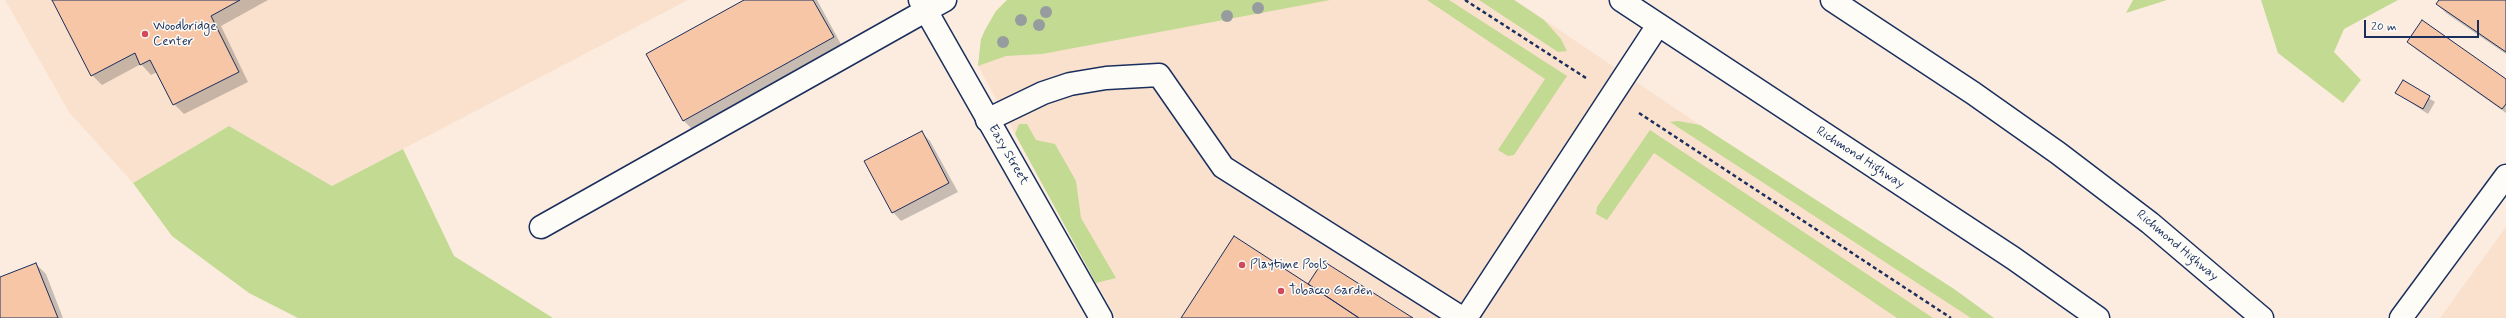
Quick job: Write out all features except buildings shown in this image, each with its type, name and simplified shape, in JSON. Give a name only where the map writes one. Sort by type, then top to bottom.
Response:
[{"type":"main road","points":[[541,227],[923,5],[944,0]]},
{"type":"main road","name":"Richmond Highway","points":[[1621,0],[2006,254],[2098,318]]},
{"type":"main road","name":"Richmond Highway","points":[[1832,0],[1973,93],[2058,153],[2150,223],[2262,318]]},
{"type":"main road","name":"Easy Street","points":[[923,5],[987,120],[1101,318]]},
{"type":"main road","points":[[1466,318],[1658,25]]},
{"type":"main road","points":[[987,120],[1043,93],[1070,84],[1106,78],[1159,75],[1223,167],[1462,318]]},
{"type":"main road","points":[[2401,318],[2506,176]]},
{"type":"path","points":[[1465,0],[1569,68]]},
{"type":"path","points":[[1660,126],[1951,318]]},
{"type":"shaded area","name":"Woodbridge Center","points":[[5,0],[688,0],[332,186],[229,126],[133,183],[69,112]]},
{"type":"shaded area","points":[[1007,0],[1515,0],[1694,121],[1954,289],[1994,318],[1116,318],[978,66],[981,39],[996,11]]},
{"type":"shaded area","points":[[2506,227],[2506,318],[2440,318]]},
{"type":"green space","points":[[1007,0],[1330,0],[1042,54],[1006,56],[978,66],[981,39],[996,11]]},
{"type":"green space","points":[[1427,0],[1449,0],[1567,76],[1514,155],[1508,156],[1498,150],[1545,79]]},
{"type":"green space","points":[[1479,0],[1514,0],[1544,20],[1561,39],[1567,51],[1558,52]]},
{"type":"green space","points":[[2133,0],[2167,0],[2126,13]]},
{"type":"green space","points":[[2261,0],[2398,0],[2344,29],[2334,52],[2361,80],[2343,103],[2278,53]]},
{"type":"green space","points":[[1678,121],[1700,125],[1954,289],[1994,318],[1971,318],[1670,122]]},
{"type":"green space","points":[[1019,124],[1027,124],[1036,140],[1055,144],[1076,181],[1081,218],[1116,278],[1096,283],[1015,134]]},
{"type":"green space","points":[[229,126],[332,186],[403,149],[454,256],[553,318],[298,318],[249,293],[172,236],[133,183]]},
{"type":"green space","points":[[1650,130],[1933,318],[1897,318],[1654,153],[1607,220],[1596,214],[1597,207]]},
{"type":"place","name":"Woodbridge Center","points":[[145,34]]},
{"type":"place","name":"Playtime Pools","points":[[1242,265]]},
{"type":"place","name":"Tobacco Garden","points":[[1281,291]]}]
